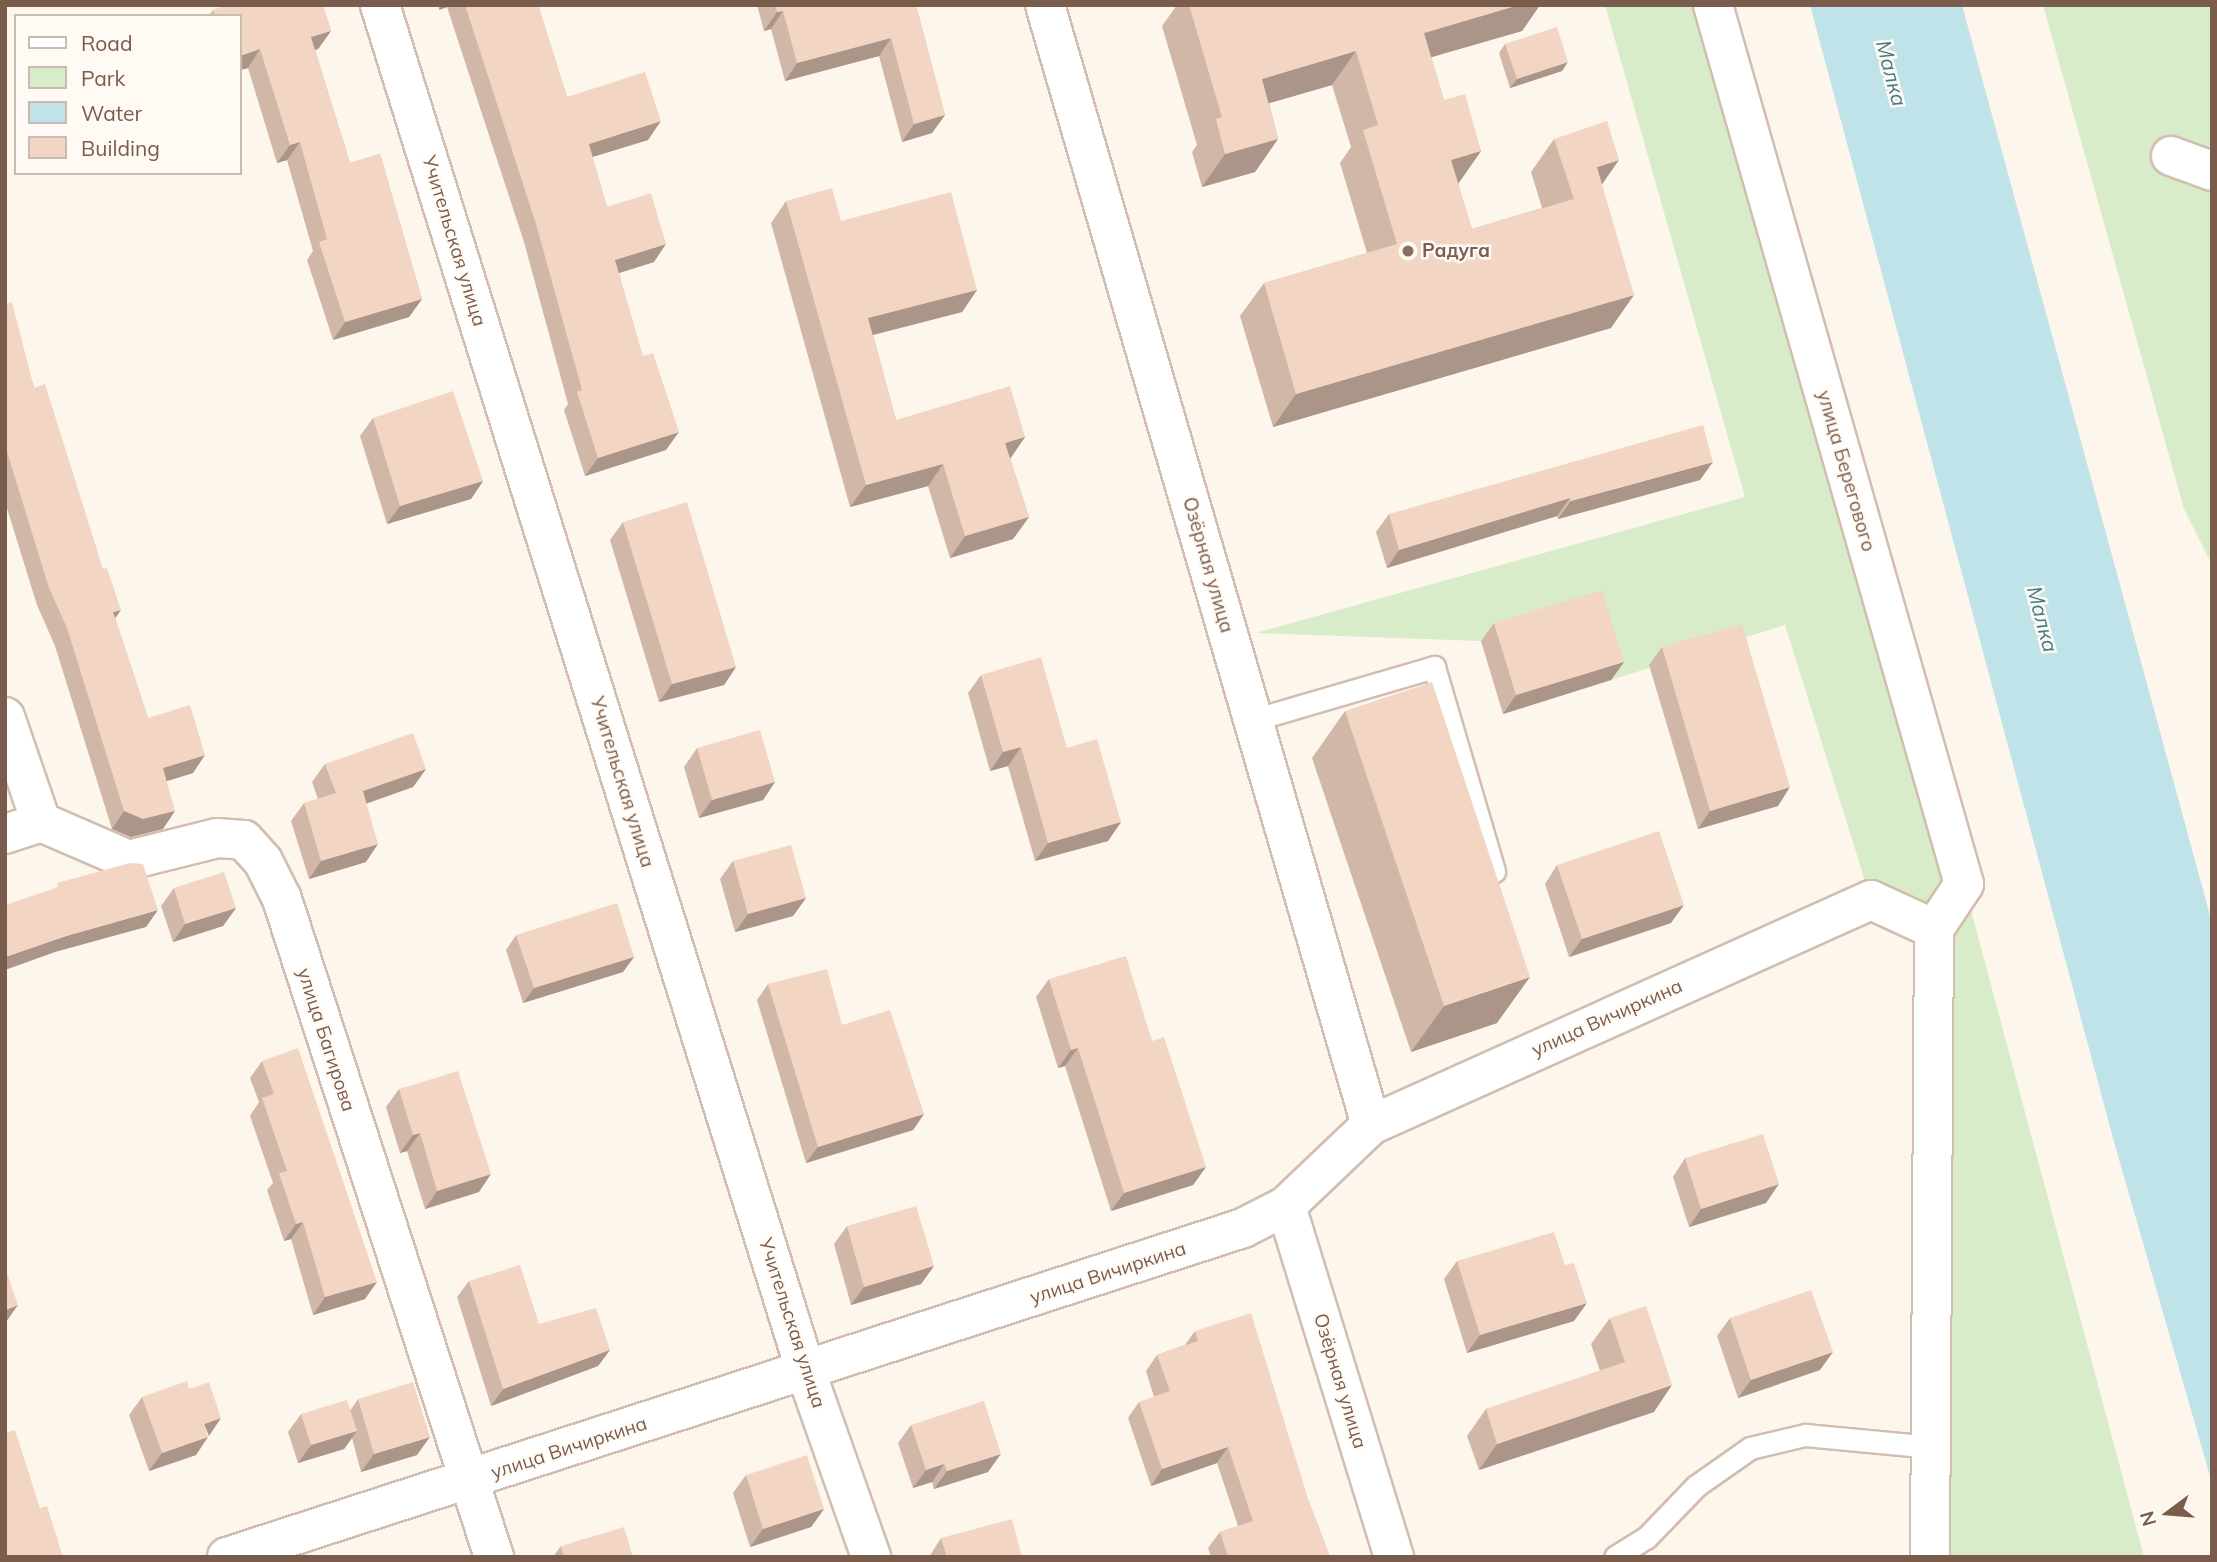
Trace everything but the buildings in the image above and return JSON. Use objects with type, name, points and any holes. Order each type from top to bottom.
[{"type":"street","name":"Учительская улица","points":[[380,5],[806,1373],[871,1557]]},
{"type":"street","name":"Озёрная улица","points":[[1045,5],[1371,1125]]},
{"type":"street","name":"улица Берегового","points":[[1713,5],[1964,884],[1934,929]]},
{"type":"street","points":[[2171,156],[2212,171]]},
{"type":"street","points":[[5,717],[41,822],[5,834]]},
{"type":"street","name":"улица Багирова","points":[[41,822],[129,860],[217,838],[244,841],[262,861],[282,900],[494,1557]]},
{"type":"street","name":"улица Вичиркина","points":[[227,1557],[806,1373],[1243,1228],[1286,1206],[1371,1125],[1871,900],[1934,929]]},
{"type":"street","points":[[1930,1557],[1934,929]]},
{"type":"street","name":"Озёрная улица","points":[[1286,1206],[1394,1557]]},
{"type":"lane","points":[[1253,720],[1434,667],[1500,892]]},
{"type":"lane","points":[[1615,1557],[1646,1538],[1696,1486],[1750,1448],[1805,1435],[1931,1447]]},
{"type":"green space","points":[[1605,5],[1713,5],[1964,884],[2144,1557],[1930,1557],[1934,930],[1871,900],[1785,625],[1611,680],[1589,608],[1481,641],[1256,633],[1745,497]]},
{"type":"green space","points":[[2043,5],[2212,5],[2212,565],[2184,509]]},
{"type":"water","name":"Малка","points":[[1810,5],[1962,5],[2212,923],[2212,1483],[2114,1142]]},
{"type":"place","name":"Радуга","points":[[1408,251]]}]
